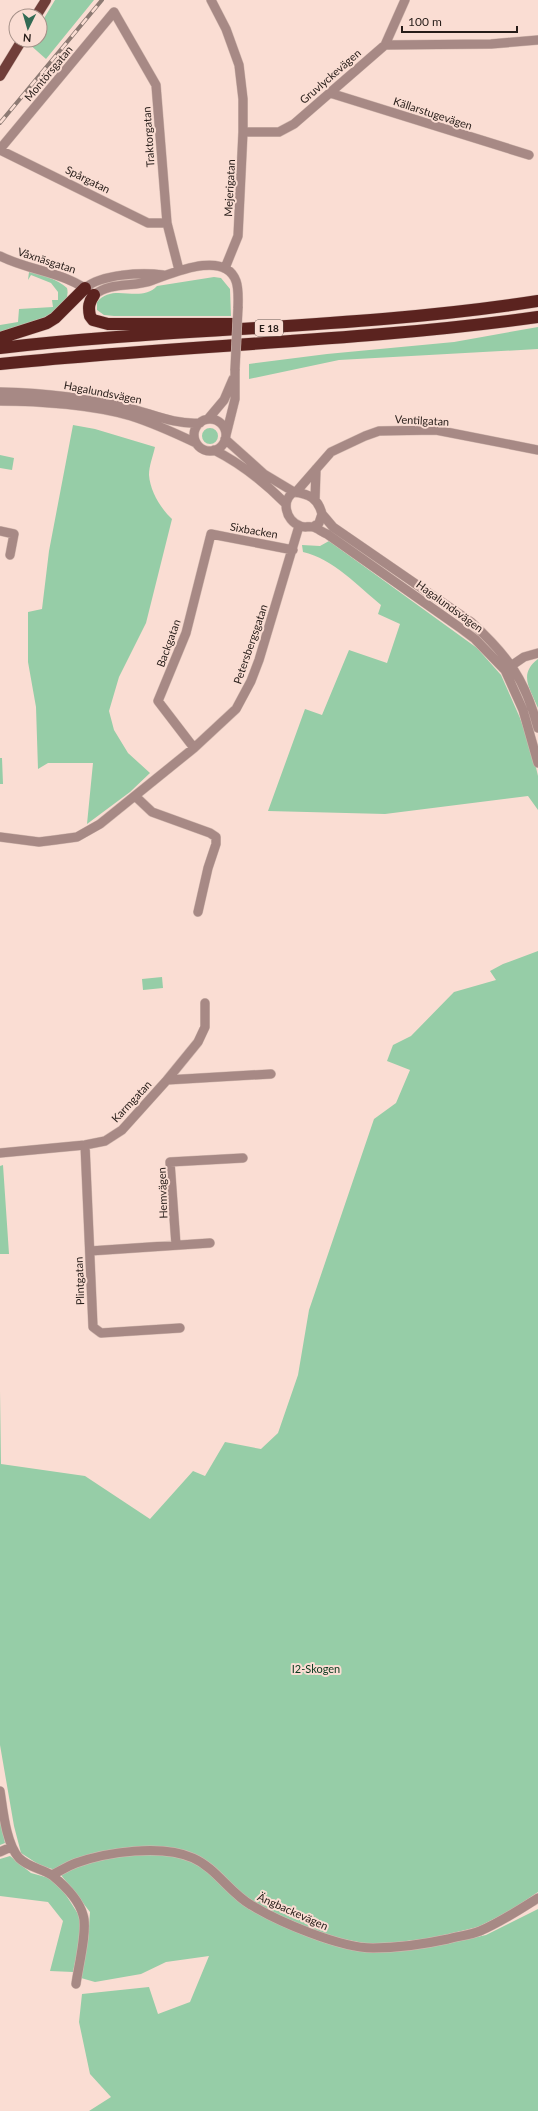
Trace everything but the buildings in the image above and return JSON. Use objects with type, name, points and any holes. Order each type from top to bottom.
[{"type":"highway","points":[[89,291],[90,316],[93,320],[108,324],[228,324],[280,328]]},
{"type":"highway","points":[[0,338],[55,318],[89,291]]},
{"type":"highway","name":"E 18","points":[[0,348],[280,328],[458,312],[538,301]]},
{"type":"highway","name":"E 18","points":[[0,364],[354,338],[538,317]]},
{"type":"main road","points":[[0,76],[17,48]]},
{"type":"street","name":"Mejerigatan","points":[[210,0],[226,29],[239,65],[244,132],[238,236],[225,268]]},
{"type":"street","name":"Gruvlyckevägen","points":[[244,132],[279,132],[294,124],[385,45],[405,0]]},
{"type":"street","name":"Montörsgatan","points":[[0,149],[114,12]]},
{"type":"street","name":"Traktorgatan","points":[[114,12],[156,85],[167,223],[179,270]]},
{"type":"street","points":[[385,45],[492,44],[538,40]]},
{"type":"street","name":"Källarstugevägen","points":[[330,93],[529,155]]},
{"type":"street","name":"Spårgatan","points":[[0,149],[148,223],[167,223]]},
{"type":"street","name":"Våxnäsgatan","points":[[0,256],[25,266],[70,279],[89,291]]},
{"type":"street","points":[[89,291],[100,279],[152,273],[163,275],[179,270],[208,265],[225,268],[236,280],[238,308],[234,375],[236,391],[234,410],[226,437],[221,446],[214,450]]},
{"type":"street","points":[[204,421],[220,423],[226,437],[264,474],[295,492],[308,494],[315,500],[322,514],[319,522],[313,527],[299,526],[291,519],[285,503],[259,479],[230,458],[214,450],[204,450],[196,443],[194,434],[204,421],[224,400],[234,375]]},
{"type":"street","name":"Hagalundsvägen","points":[[0,392],[38,393],[83,398],[126,407],[179,423],[204,421]]},
{"type":"street","name":"Hagalundsvägen","points":[[0,401],[27,401],[108,411],[130,416],[196,443]]},
{"type":"street","name":"Ventilgatan","points":[[295,492],[326,456],[342,446],[372,433],[388,430],[436,430],[538,450]]},
{"type":"street","points":[[315,500],[316,469]]},
{"type":"street","points":[[285,503],[288,496],[295,492]]},
{"type":"street","name":"Hagalundsvägen","points":[[322,514],[333,527],[472,622],[502,652],[523,710],[538,762]]},
{"type":"street","name":"Petersbergsgatan","points":[[0,837],[39,842],[77,837],[100,824],[135,796],[194,748],[236,709],[251,680],[293,550],[299,526]]},
{"type":"street","name":"Hagalundsvägen","points":[[313,527],[327,534],[459,627],[509,668],[533,708],[538,728]]},
{"type":"street","points":[[0,531],[14,534],[10,555]]},
{"type":"street","name":"Sixbacken","points":[[211,534],[293,550]]},
{"type":"street","name":"Backgatan","points":[[194,748],[158,701],[186,633],[211,534]]},
{"type":"street","points":[[509,668],[524,657],[538,653]]},
{"type":"street","points":[[135,796],[152,812],[210,833],[216,837],[216,844],[208,868],[198,912]]},
{"type":"street","name":"Karmgatan","points":[[0,1153],[85,1145],[105,1141],[122,1130],[167,1080],[203,1034],[205,1003]]},
{"type":"street","points":[[167,1080],[271,1074]]},
{"type":"street","name":"Plintgatan","points":[[85,1145],[93,1327],[101,1333],[180,1328]]},
{"type":"street","name":"Hemvägen","points":[[176,1245],[170,1162],[243,1158]]},
{"type":"street","points":[[90,1250],[210,1243]]},
{"type":"street","points":[[0,1792],[11,1847],[20,1859],[37,1870],[52,1875],[70,1892],[84,1915],[83,1940],[76,1984]]},
{"type":"street","points":[[0,1852],[11,1847]]},
{"type":"street","name":"Ängbackevägen","points":[[52,1875],[75,1863],[93,1857],[133,1852],[174,1853],[193,1858],[217,1875],[244,1901],[259,1910],[327,1939],[372,1948],[434,1942],[479,1932],[507,1919],[538,1898]]},
{"type":"green space","points":[[55,0],[94,0],[46,59],[34,48],[48,48],[48,12]]},
{"type":"green space","points":[[29,272],[44,275],[63,285],[67,288],[67,297],[62,305],[54,312],[43,318],[0,332],[0,325],[18,322],[19,309],[53,307],[52,300],[58,300],[58,292],[51,283],[31,275],[28,280]]},
{"type":"green space","points":[[214,277],[221,278],[230,289],[231,316],[114,316],[104,315],[97,310],[97,302],[103,296],[119,293],[143,293],[150,291],[157,286]]},
{"type":"green space","points":[[538,327],[538,349],[339,360],[249,379],[249,364],[327,354],[454,342]]},
{"type":"green space","points":[[73,425],[95,429],[155,447],[149,475],[151,487],[164,510],[172,519],[146,623],[119,677],[109,711],[114,730],[128,753],[150,773],[130,792],[87,824],[93,763],[48,763],[38,769],[36,707],[28,662],[28,612],[42,609],[49,551]]},
{"type":"green space","points":[[207,428],[213,428],[218,433],[216,442],[213,444],[207,444],[202,439],[202,433]]},
{"type":"green space","points":[[0,455],[14,458],[12,470],[0,468]]},
{"type":"green space","points":[[329,541],[477,648],[501,675],[520,718],[532,751],[538,776],[538,810],[528,796],[385,814],[268,811],[305,709],[322,715],[349,650],[387,663],[400,624],[378,614],[381,605],[345,574],[325,561],[303,552],[302,545],[320,546]]},
{"type":"green space","points":[[538,659],[538,708],[529,688],[527,676],[528,670]]},
{"type":"green space","points":[[0,758],[2,758],[3,784],[0,784]]},
{"type":"green space","name":"I2-Skogen","points":[[538,951],[538,1892],[510,1911],[478,1927],[432,1938],[373,1945],[328,1936],[260,1907],[243,1897],[219,1871],[153,1848],[56,1870],[41,1866],[21,1853],[14,1826],[0,1745],[0,1391],[1,1464],[85,1476],[150,1519],[193,1471],[205,1476],[225,1442],[261,1449],[278,1433],[298,1375],[309,1310],[374,1119],[396,1103],[410,1070],[387,1061],[393,1045],[411,1036],[454,992],[496,980],[490,971],[503,964]]},
{"type":"green space","points":[[162,977],[163,988],[143,990],[142,979]]},
{"type":"green space","points":[[3,1165],[9,1254],[0,1254],[0,1166]]},
{"type":"green space","points":[[0,1816],[5,1843],[0,1845]]},
{"type":"green space","points":[[133,1854],[157,1854],[191,1860],[216,1876],[258,1914],[329,1944],[436,1946],[486,1935],[538,1909],[538,2111],[89,2111],[111,2097],[90,2074],[79,2022],[82,1994],[149,1987],[158,2014],[190,2002],[209,1956],[166,1962],[141,1974],[95,1982],[81,1978],[88,1940],[90,1912],[61,1875],[92,1860]]},
{"type":"green space","points":[[10,1856],[31,1873],[49,1878],[64,1892],[80,1917],[80,1940],[73,1972],[50,1971],[63,1921],[48,1902],[0,1896],[0,1859]]},
{"type":"railway","points":[[0,123],[102,0]]}]
